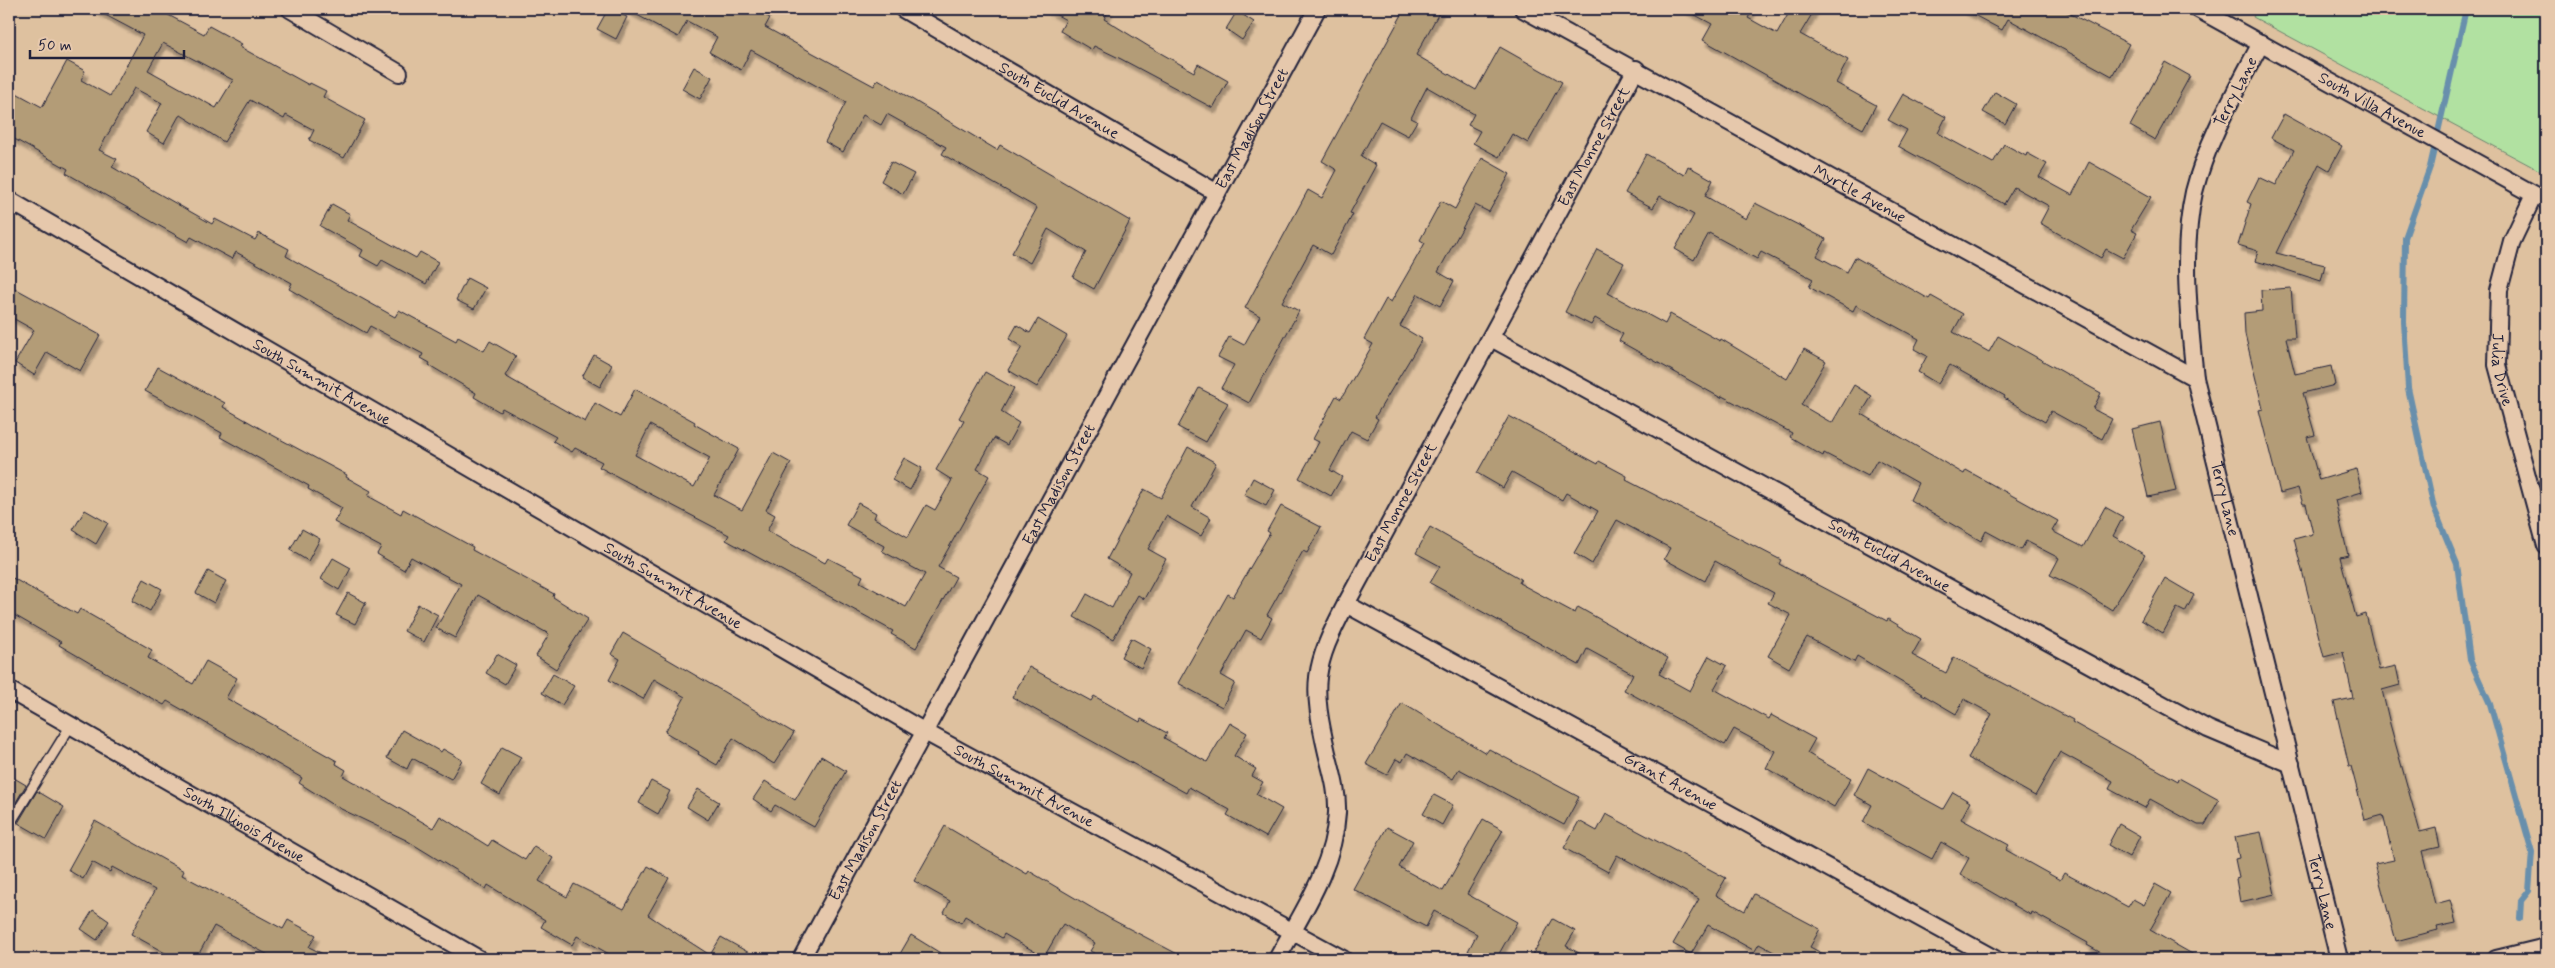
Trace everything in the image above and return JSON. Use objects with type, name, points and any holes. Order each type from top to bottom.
[{"type":"street","points":[[290,9],[399,73]]},
{"type":"street","name":"South Euclid Avenue","points":[[903,9],[1217,193]]},
{"type":"street","name":"East Madison Street","points":[[801,959],[1317,9]]},
{"type":"street","name":"Myrtle Avenue","points":[[1524,9],[2195,378]]},
{"type":"street","name":"South Villa Avenue","points":[[2198,9],[2450,146],[2540,198]]},
{"type":"street","name":"Terry Lane","points":[[2261,44],[2216,132],[2194,193],[2189,229],[2187,302],[2195,378],[2339,959]]},
{"type":"street","name":"East Monroe Street","points":[[1277,959],[1323,874],[1332,842],[1336,813],[1336,791],[1319,719],[1316,695],[1317,671],[1322,653],[1346,604],[1636,69]]},
{"type":"street","name":"Julia Drive","points":[[2540,198],[2512,241],[2499,290],[2496,318],[2497,365],[2546,546]]},
{"type":"street","name":"South Summit Avenue","points":[[9,200],[925,732],[1343,959]]},
{"type":"street","name":"South Euclid Avenue","points":[[1491,338],[2208,729],[2291,764]]},
{"type":"street","name":"Grant Avenue","points":[[1346,604],[1990,958]]},
{"type":"street","name":"South Illinois Avenue","points":[[9,690],[479,959]]},
{"type":"street","points":[[2496,959],[2546,947]]},
{"type":"lane","points":[[9,825],[71,725]]},
{"type":"green space","points":[[2257,9],[2546,9],[2546,174],[2253,17]]},
{"type":"building","points":[[94,9],[157,9],[204,34],[209,26],[242,44],[240,47],[309,85],[310,83],[326,91],[323,97],[365,120],[344,158],[309,140],[314,130],[286,115],[284,119],[250,100],[224,142],[181,115],[164,143],[146,132],[162,103],[134,88],[99,150],[117,159],[112,167],[212,224],[215,219],[255,240],[259,233],[289,249],[286,256],[395,317],[399,310],[456,341],[458,337],[484,351],[490,341],[516,356],[505,376],[585,422],[595,403],[620,417],[635,389],[739,449],[714,495],[742,510],[773,453],[791,463],[766,510],[775,515],[767,531],[825,563],[828,558],[863,576],[860,582],[906,607],[925,574],[882,551],[884,546],[846,525],[858,503],[876,513],[874,518],[908,537],[926,505],[935,510],[952,480],[936,470],[964,421],[959,418],[985,372],[1014,388],[1001,412],[1019,423],[1007,445],[994,438],[977,469],[989,476],[938,567],[956,577],[916,648],[891,634],[893,631],[726,540],[729,535],[599,467],[602,462],[575,448],[572,452],[553,441],[556,437],[502,408],[500,412],[474,397],[476,393],[429,365],[430,363],[421,358],[423,354],[370,326],[366,333],[289,289],[292,283],[236,252],[232,259],[191,237],[188,242],[66,173],[68,169],[9,136],[9,89],[42,107],[67,61],[85,71],[81,80],[110,96],[143,35]],"holes":[[[163,43],[233,80],[216,108],[148,70]],[[650,425],[710,458],[694,487],[635,455]]]},
{"type":"building","points":[[608,9],[627,17],[616,39],[597,29]]},
{"type":"building","points":[[626,9],[754,9],[770,18],[765,27],[874,86],[878,79],[997,150],[1000,145],[1130,221],[1094,289],[1073,277],[1086,252],[1048,229],[1030,263],[1012,253],[1037,208],[942,154],[946,147],[887,114],[881,125],[863,115],[843,152],[825,142],[846,102],[751,50],[741,70],[709,52],[717,37],[687,21],[678,37]]},
{"type":"building","points":[[1046,9],[1110,9],[1104,19],[1148,46],[1194,72],[1198,64],[1228,81],[1213,108],[1094,46],[1092,50],[1060,31],[1066,20]]},
{"type":"building","points":[[1405,9],[1441,9],[1416,55],[1476,90],[1500,47],[1562,82],[1528,143],[1512,134],[1499,157],[1473,143],[1480,131],[1468,125],[1474,114],[1427,87],[1411,118],[1417,121],[1408,136],[1380,121],[1361,156],[1376,165],[1350,213],[1353,214],[1331,255],[1313,245],[1282,302],[1299,311],[1249,403],[1221,388],[1234,365],[1218,357],[1229,337],[1244,345],[1260,316],[1245,308],[1308,190],[1322,198],[1337,170],[1322,161]]},
{"type":"building","points":[[1684,9],[1753,9],[1748,18],[1777,34],[1791,9],[1815,9],[1800,34],[1848,60],[1836,83],[1876,105],[1863,129],[1703,40],[1712,24]]},
{"type":"building","points":[[1963,9],[2061,9],[2129,44],[2112,76],[2008,19],[2002,30]]},
{"type":"building","points":[[1237,11],[1254,22],[1242,40],[1226,29]]},
{"type":"building","points":[[2165,62],[2190,76],[2155,140],[2130,126]]},
{"type":"building","points":[[694,67],[712,77],[700,99],[682,89]]},
{"type":"building","points":[[1995,92],[2016,104],[2005,124],[1983,112]]},
{"type":"building","points":[[1903,94],[1946,117],[1938,133],[1993,163],[2004,144],[2026,156],[2027,153],[2047,164],[2039,177],[2072,195],[2089,162],[2151,197],[2131,230],[2137,233],[2123,258],[2106,249],[2101,258],[2040,223],[2049,206],[2014,187],[2004,204],[1898,146],[1907,130],[1888,120]]},
{"type":"building","points":[[2284,114],[2342,146],[2329,170],[2319,164],[2276,253],[2325,265],[2321,281],[2271,264],[2255,261],[2258,251],[2238,245],[2251,204],[2247,202],[2259,177],[2276,185],[2294,150],[2271,138]]},
{"type":"building","points":[[1646,154],[1684,175],[1688,166],[1713,180],[1705,196],[1746,219],[1755,203],[1826,239],[1817,256],[1847,272],[1855,257],[1929,299],[1931,296],[1963,314],[1953,332],[1989,352],[1998,336],[2101,393],[2093,409],[2112,419],[2102,439],[2051,411],[2045,422],[2004,398],[2005,396],[1950,365],[1938,384],[1918,372],[1927,356],[1914,349],[1919,339],[1856,305],[1853,311],[1809,287],[1813,279],[1761,252],[1757,259],[1709,233],[1694,260],[1675,249],[1694,215],[1660,196],[1653,208],[1625,193]]},
{"type":"building","points":[[1482,158],[1510,174],[1489,212],[1475,205],[1438,272],[1454,281],[1440,306],[1418,294],[1400,326],[1422,339],[1375,417],[1378,419],[1367,439],[1351,431],[1330,470],[1342,477],[1331,496],[1299,478],[1319,442],[1313,439],[1336,396],[1341,399],[1373,344],[1364,339],[1386,299],[1391,302],[1425,243],[1420,240],[1441,201],[1455,209]]},
{"type":"building","points":[[891,162],[914,174],[903,194],[881,181]]},
{"type":"building","points":[[332,204],[350,214],[347,220],[416,258],[420,252],[438,262],[426,284],[382,260],[378,266],[360,256],[363,250],[320,226]]},
{"type":"building","points":[[1597,249],[1624,263],[1608,293],[1665,324],[1670,314],[1720,341],[1721,339],[1787,379],[1804,349],[1826,361],[1801,405],[1832,423],[1854,385],[1872,396],[1861,414],[1964,474],[1966,470],[2058,521],[2052,531],[2083,547],[2105,507],[2123,517],[2113,536],[2145,555],[2112,610],[2075,587],[2050,575],[2059,558],[2026,541],[2021,550],[1986,531],[1981,541],[1910,500],[1918,483],[1877,460],[1868,476],[1824,453],[1823,456],[1790,437],[1792,433],[1722,396],[1721,398],[1619,341],[1623,334],[1595,318],[1591,325],[1565,312]]},
{"type":"building","points":[[467,278],[486,288],[474,309],[456,300]]},
{"type":"building","points":[[9,285],[100,335],[80,371],[47,352],[34,375],[15,363],[34,330],[9,316]]},
{"type":"building","points":[[2291,288],[2295,338],[2286,338],[2295,374],[2331,366],[2335,385],[2303,393],[2315,435],[2307,437],[2319,480],[2356,469],[2362,492],[2335,500],[2348,555],[2340,557],[2356,617],[2366,614],[2379,670],[2396,666],[2400,685],[2382,690],[2420,832],[2436,828],[2440,847],[2422,851],[2435,904],[2450,900],[2456,923],[2437,927],[2438,930],[2396,941],[2375,864],[2394,860],[2383,815],[2365,820],[2351,766],[2349,766],[2334,702],[2353,698],[2343,652],[2324,657],[2294,539],[2313,534],[2306,504],[2303,504],[2298,488],[2280,493],[2259,410],[2263,409],[2245,334],[2244,313],[2262,311],[2261,290]]},
{"type":"building","points":[[1038,319],[1067,336],[1037,387],[1008,370],[1022,347],[1009,339],[1017,325],[1030,333]]},
{"type":"building","points":[[594,355],[612,365],[600,387],[582,377]]},
{"type":"building","points":[[158,367],[225,403],[223,407],[263,430],[347,475],[346,477],[371,491],[368,496],[401,514],[403,509],[473,547],[472,550],[554,594],[553,597],[588,619],[556,669],[536,656],[549,634],[478,595],[455,638],[436,628],[461,584],[411,557],[404,570],[377,554],[381,547],[334,522],[342,508],[308,489],[309,486],[220,437],[222,433],[145,391]]},
{"type":"building","points":[[1199,388],[1228,403],[1206,442],[1178,427]]},
{"type":"building","points":[[1509,416],[1598,464],[1599,461],[1627,476],[1626,480],[1781,560],[1779,564],[1887,621],[1888,619],[1921,639],[1912,655],[1946,673],[1954,657],[2073,720],[2072,722],[2178,781],[2179,778],[2219,800],[2205,825],[2198,825],[2150,799],[2145,808],[2109,789],[2113,781],[2060,752],[2035,796],[1968,758],[1992,714],[1964,699],[1956,714],[1857,656],[1854,662],[1807,637],[1789,668],[1768,656],[1791,615],[1768,603],[1774,593],[1715,561],[1705,581],[1664,559],[1670,548],[1617,520],[1592,564],[1574,553],[1598,511],[1566,493],[1562,500],[1512,472],[1503,488],[1477,473]]},
{"type":"building","points":[[2160,422],[2176,491],[2148,497],[2132,429]]},
{"type":"building","points":[[1188,447],[1216,463],[1192,507],[1211,518],[1201,536],[1166,516],[1148,549],[1166,559],[1144,599],[1138,595],[1113,639],[1074,617],[1087,594],[1112,608],[1130,572],[1107,559],[1144,489],[1161,498]]},
{"type":"building","points":[[904,458],[922,468],[910,490],[892,480]]},
{"type":"building","points":[[1253,478],[1275,490],[1266,506],[1244,495]]},
{"type":"building","points":[[1281,506],[1321,527],[1307,553],[1303,551],[1267,615],[1272,618],[1261,638],[1246,630],[1221,675],[1235,683],[1222,707],[1178,683],[1228,594],[1233,597],[1270,533],[1267,531]]},
{"type":"building","points":[[85,510],[108,523],[96,544],[73,530]]},
{"type":"building","points":[[1430,527],[1521,579],[1519,583],[1575,613],[1578,607],[1668,658],[1659,674],[1690,691],[1709,656],[1727,666],[1714,689],[1769,719],[1771,715],[1815,739],[1807,753],[1851,778],[1834,807],[1766,768],[1775,751],[1734,729],[1725,745],[1624,690],[1633,674],[1587,649],[1579,665],[1430,583],[1440,566],[1416,553]]},
{"type":"building","points":[[302,529],[320,539],[308,561],[290,550]]},
{"type":"building","points":[[333,558],[351,568],[339,590],[321,579]]},
{"type":"building","points":[[208,571],[226,581],[214,603],[196,593]]},
{"type":"building","points":[[9,576],[77,614],[80,609],[152,650],[148,658],[193,684],[206,661],[237,678],[226,698],[337,761],[336,764],[346,770],[343,776],[433,828],[440,816],[488,846],[492,840],[525,860],[534,846],[553,858],[539,881],[567,897],[574,884],[624,909],[648,866],[669,878],[648,915],[710,955],[721,937],[760,959],[618,959],[577,936],[572,945],[541,927],[545,920],[488,885],[486,889],[406,840],[337,807],[299,783],[302,778],[167,701],[164,705],[59,645],[61,642],[9,612]]},
{"type":"building","points":[[2165,578],[2194,595],[2185,612],[2177,608],[2163,633],[2141,620]]},
{"type":"building","points":[[144,579],[162,589],[150,611],[132,601]]},
{"type":"building","points":[[348,593],[366,603],[355,624],[336,615]]},
{"type":"building","points":[[418,604],[438,615],[424,642],[404,631]]},
{"type":"building","points":[[623,633],[794,733],[774,764],[733,738],[717,765],[665,732],[685,697],[654,679],[643,699],[609,680],[620,659],[611,654]]},
{"type":"building","points":[[1131,638],[1151,649],[1141,668],[1121,657]]},
{"type":"building","points":[[497,654],[516,665],[505,684],[486,673]]},
{"type":"building","points":[[1029,667],[1091,701],[1094,696],[1140,722],[1141,719],[1167,733],[1164,738],[1207,762],[1230,723],[1247,733],[1234,756],[1256,769],[1252,776],[1263,782],[1256,794],[1282,809],[1266,837],[1227,815],[1230,810],[1189,787],[1186,793],[1012,697]]},
{"type":"building","points":[[553,674],[574,686],[562,705],[542,693]]},
{"type":"building","points":[[1402,703],[1486,753],[1489,749],[1579,797],[1564,825],[1459,769],[1453,779],[1407,753],[1402,762],[1396,759],[1387,775],[1366,764]]},
{"type":"building","points":[[402,730],[441,752],[443,749],[462,760],[451,779],[412,758],[407,769],[387,758]]},
{"type":"building","points":[[502,747],[521,757],[500,795],[481,784]]},
{"type":"building","points":[[821,756],[846,771],[814,827],[775,805],[771,811],[753,799],[765,781],[795,800]]},
{"type":"building","points":[[1868,768],[1943,809],[1953,792],[1970,802],[1961,819],[2009,845],[2006,850],[2060,880],[2064,873],[2128,907],[2133,899],[2144,905],[2155,884],[2171,893],[2150,930],[2201,959],[2112,959],[2087,945],[2088,943],[2032,912],[2031,915],[1960,874],[1969,858],[1941,842],[1932,859],[1863,822],[1872,805],[1854,795]]},
{"type":"building","points":[[9,775],[26,785],[9,814]]},
{"type":"building","points":[[651,781],[670,791],[658,814],[639,803]]},
{"type":"building","points":[[698,789],[719,802],[708,820],[687,807]]},
{"type":"building","points":[[37,791],[64,807],[46,839],[18,823]]},
{"type":"building","points":[[1434,795],[1453,805],[1442,825],[1423,814]]},
{"type":"building","points":[[1606,814],[1726,878],[1716,895],[1745,911],[1754,894],[1820,929],[1810,947],[1833,959],[1787,959],[1759,944],[1755,951],[1708,925],[1691,954],[1673,944],[1699,899],[1617,855],[1608,872],[1564,848],[1579,821],[1597,831]]},
{"type":"building","points":[[1483,819],[1503,830],[1467,894],[1517,922],[1496,959],[1483,959],[1468,951],[1477,934],[1434,911],[1426,927],[1353,889],[1387,827],[1413,841],[1399,867],[1443,891]]},
{"type":"building","points":[[95,821],[184,871],[182,875],[283,929],[288,920],[316,935],[309,947],[333,959],[276,959],[214,926],[196,959],[176,959],[131,934],[155,890],[112,867],[110,872],[92,862],[83,879],[68,870]]},
{"type":"building","points":[[2119,824],[2140,836],[2129,857],[2108,845]]},
{"type":"building","points":[[945,826],[1027,874],[1029,871],[1109,918],[1187,959],[1105,959],[1090,951],[1095,943],[1063,924],[1044,957],[1004,934],[1002,938],[965,916],[961,923],[944,913],[950,901],[914,881]]},
{"type":"building","points":[[2261,832],[2275,894],[2240,902],[2236,879],[2239,878],[2235,859],[2239,858],[2235,837]]},
{"type":"building","points":[[93,910],[109,921],[97,940],[81,929]]},
{"type":"building","points":[[1553,919],[1575,931],[1566,946],[1590,959],[1530,959]]},
{"type":"building","points":[[911,935],[950,959],[897,959]]},
{"type":"waterway","points":[[2466,9],[2430,167],[2405,238],[2404,322],[2408,388],[2434,508],[2457,564],[2470,660],[2490,704],[2532,852],[2529,891],[2521,901],[2520,918]]}]
